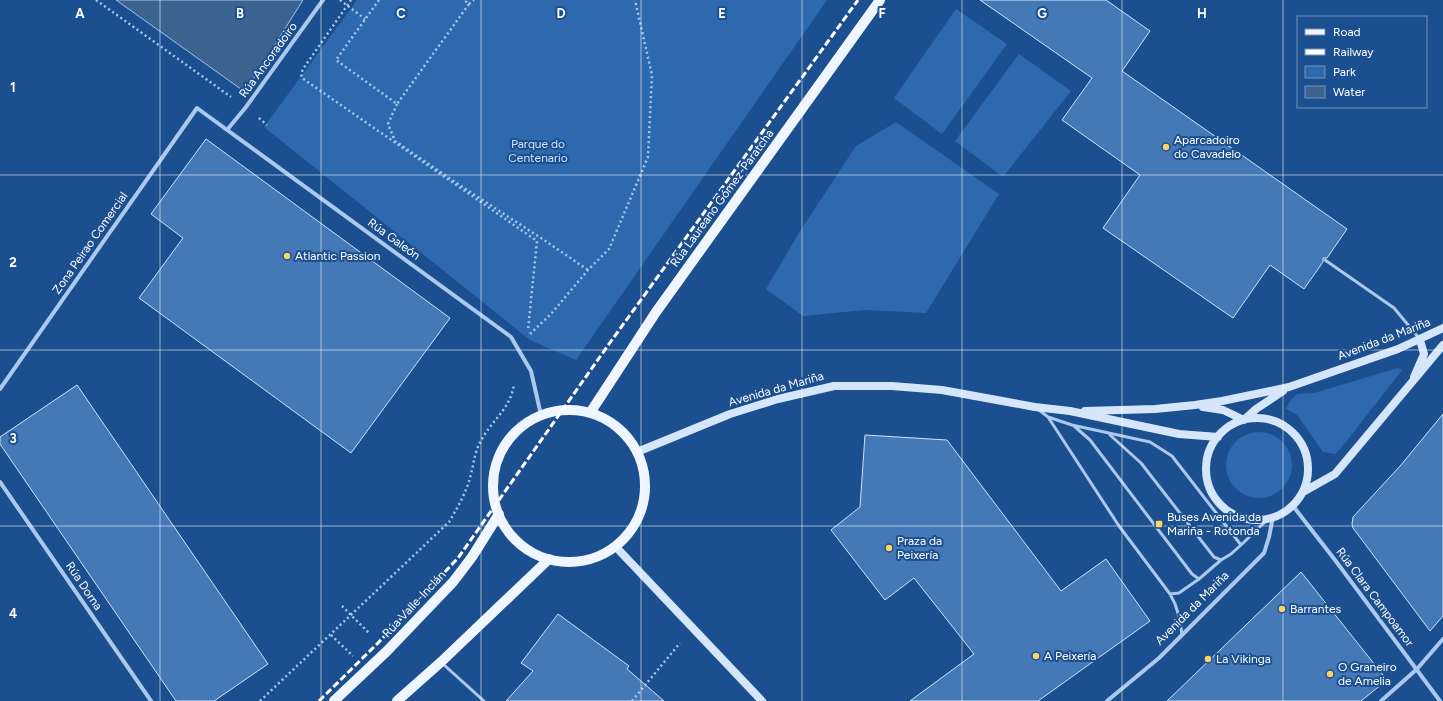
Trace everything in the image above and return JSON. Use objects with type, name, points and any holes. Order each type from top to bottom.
[{"type":"main road","name":"Rúa Laureano Gómez-Paratcha","points":[[590,413],[656,312],[880,0]]},
{"type":"main road","points":[[563,410],[577,410],[590,413],[613,424],[631,442],[637,452],[643,469],[645,486],[643,503],[637,520],[628,534],[615,546],[600,555],[584,560],[567,561],[549,559],[533,552],[518,542],[507,529],[499,514],[493,490],[494,474],[498,459],[505,444],[515,432],[527,423],[541,416],[563,410]]},
{"type":"main road","name":"Rúa Valle-Inclán","points":[[334,701],[387,651],[453,582],[472,558],[499,514]]},
{"type":"main road","points":[[397,701],[441,662],[549,559]]},
{"type":"street","name":"Rúa Ancoradoiro","points":[[226,130],[246,107],[324,0]]},
{"type":"street","name":"Rúa Galeón","points":[[197,108],[511,337],[531,371],[541,416]]},
{"type":"street","name":"Zona Peirao Comercial","points":[[0,389],[197,108]]},
{"type":"street","name":"Avenida da Mariña","points":[[1070,411],[1155,409],[1195,405],[1289,387],[1398,349],[1443,328]]},
{"type":"street","points":[[1410,385],[1424,354],[1420,340]]},
{"type":"street","points":[[1303,492],[1335,474],[1443,345]]},
{"type":"street","name":"Avenida da Mariña","points":[[637,452],[730,414],[778,399],[834,386],[892,386],[942,390],[1035,407],[1070,411],[1179,434],[1218,437]]},
{"type":"street","name":"Avenida da Mariña","points":[[1195,405],[1223,410],[1244,420],[1256,409],[1289,387]]},
{"type":"street","points":[[1258,418],[1273,420],[1286,427],[1297,437],[1304,450],[1308,464],[1308,478],[1303,492],[1293,506],[1281,514],[1270,518],[1253,519],[1237,516],[1224,508],[1214,496],[1208,482],[1206,466],[1210,451],[1218,437],[1229,427],[1244,420],[1258,418]]},
{"type":"street","name":"Rúa Dorna","points":[[0,482],[150,701]]},
{"type":"street","name":"Rúa Clara Campoamor","points":[[1293,506],[1440,701]]},
{"type":"street","name":"Avenida da Mariña","points":[[1107,701],[1159,658],[1264,553],[1269,537],[1270,518]]},
{"type":"street","points":[[615,546],[762,701]]},
{"type":"street","points":[[1382,701],[1417,669],[1443,639]]},
{"type":"lane","points":[[1325,260],[1394,308],[1420,340]]},
{"type":"lane","points":[[1035,407],[1048,417],[1072,425],[1150,442],[1172,456],[1240,546]]},
{"type":"lane","points":[[1048,417],[1119,526],[1170,594],[1176,604],[1182,636]]},
{"type":"lane","points":[[1072,425],[1090,440],[1192,574],[1199,579]]},
{"type":"lane","points":[[1109,434],[1141,463],[1214,557],[1221,560]]},
{"type":"lane","points":[[1170,594],[1179,593],[1199,579],[1221,560],[1231,554],[1270,518]]},
{"type":"lane","points":[[441,662],[484,701]]},
{"type":"path","points":[[96,0],[246,107],[268,125]]},
{"type":"path","points":[[340,0],[365,19]]},
{"type":"path","points":[[351,0],[303,70],[301,74],[302,78],[537,241],[528,337],[551,314],[588,270],[609,249],[648,156],[652,75],[635,0]]},
{"type":"path","points":[[379,0],[336,60],[397,104]]},
{"type":"path","points":[[464,0],[469,4]]},
{"type":"path","points":[[474,0],[469,4],[397,104],[388,124],[395,140],[458,184],[588,270]]},
{"type":"path","points":[[260,701],[449,522],[466,489],[471,474],[473,459],[480,441],[492,423],[508,404],[514,385],[513,379]]},
{"type":"path","points":[[342,606],[369,633]]},
{"type":"path","points":[[632,701],[693,628]]},
{"type":"green space","name":"Parque do Centenario","points":[[357,0],[827,0],[576,360],[530,340],[264,127]]},
{"type":"green space","points":[[956,9],[1007,44],[942,134],[894,98]]},
{"type":"green space","points":[[1019,54],[1071,91],[1003,177],[955,141]]},
{"type":"green space","points":[[896,122],[999,194],[926,313],[866,310],[803,316],[766,289],[800,231],[856,146]]},
{"type":"green space","points":[[1398,368],[1402,370],[1335,454],[1323,452],[1297,415],[1286,409],[1289,402],[1297,394],[1314,393]]},
{"type":"green space","points":[[1252,432],[1266,432],[1278,437],[1287,446],[1292,458],[1290,478],[1283,489],[1266,498],[1252,498],[1240,493],[1231,484],[1226,472],[1226,458],[1231,446],[1240,437]]},
{"type":"water","points":[[116,0],[303,0],[245,92]]},
{"type":"building","name":"Aparcadoiro do Cavadelo","points":[[980,0],[1106,0],[1150,31],[1122,71],[1347,229],[1327,258],[1323,258],[1323,262],[1304,289],[1270,265],[1233,318],[1103,228],[1140,175],[1062,120],[1092,78]]},
{"type":"building","points":[[206,139],[450,318],[351,453],[139,298],[183,238],[151,214]]},
{"type":"building","points":[[77,385],[268,664],[214,701],[176,701],[0,444],[0,437]]},
{"type":"building","points":[[1443,414],[1443,616],[1430,631],[1353,528],[1352,524],[1353,517],[1401,465]]},
{"type":"building","points":[[865,435],[947,440],[1061,591],[1106,559],[1150,621],[1038,701],[910,701],[974,654],[914,578],[885,600],[831,530],[860,507]]},
{"type":"building","points":[[1301,572],[1387,680],[1361,701],[1167,701]]},
{"type":"building","points":[[558,614],[629,666],[627,669],[664,701],[506,701],[533,671],[521,663]]},
{"type":"railway","points":[[319,701],[378,643],[458,558],[609,344],[858,0]]},
{"type":"place","name":"Aparcadoiro do Cavadelo","points":[[1166,147]]},
{"type":"place","name":"Atlantic Passion","points":[[287,256]]},
{"type":"place","name":"Buses Avenida da Mariña - Rotonda","points":[[1159,524]]},
{"type":"place","name":"Praza da Peixería","points":[[889,548]]},
{"type":"place","name":"Barrantes","points":[[1282,609]]},
{"type":"place","name":"A Peixería","points":[[1036,656]]},
{"type":"place","name":"La Vikinga","points":[[1208,659]]},
{"type":"place","name":"O Graneiro de Amelia","points":[[1330,674]]}]
